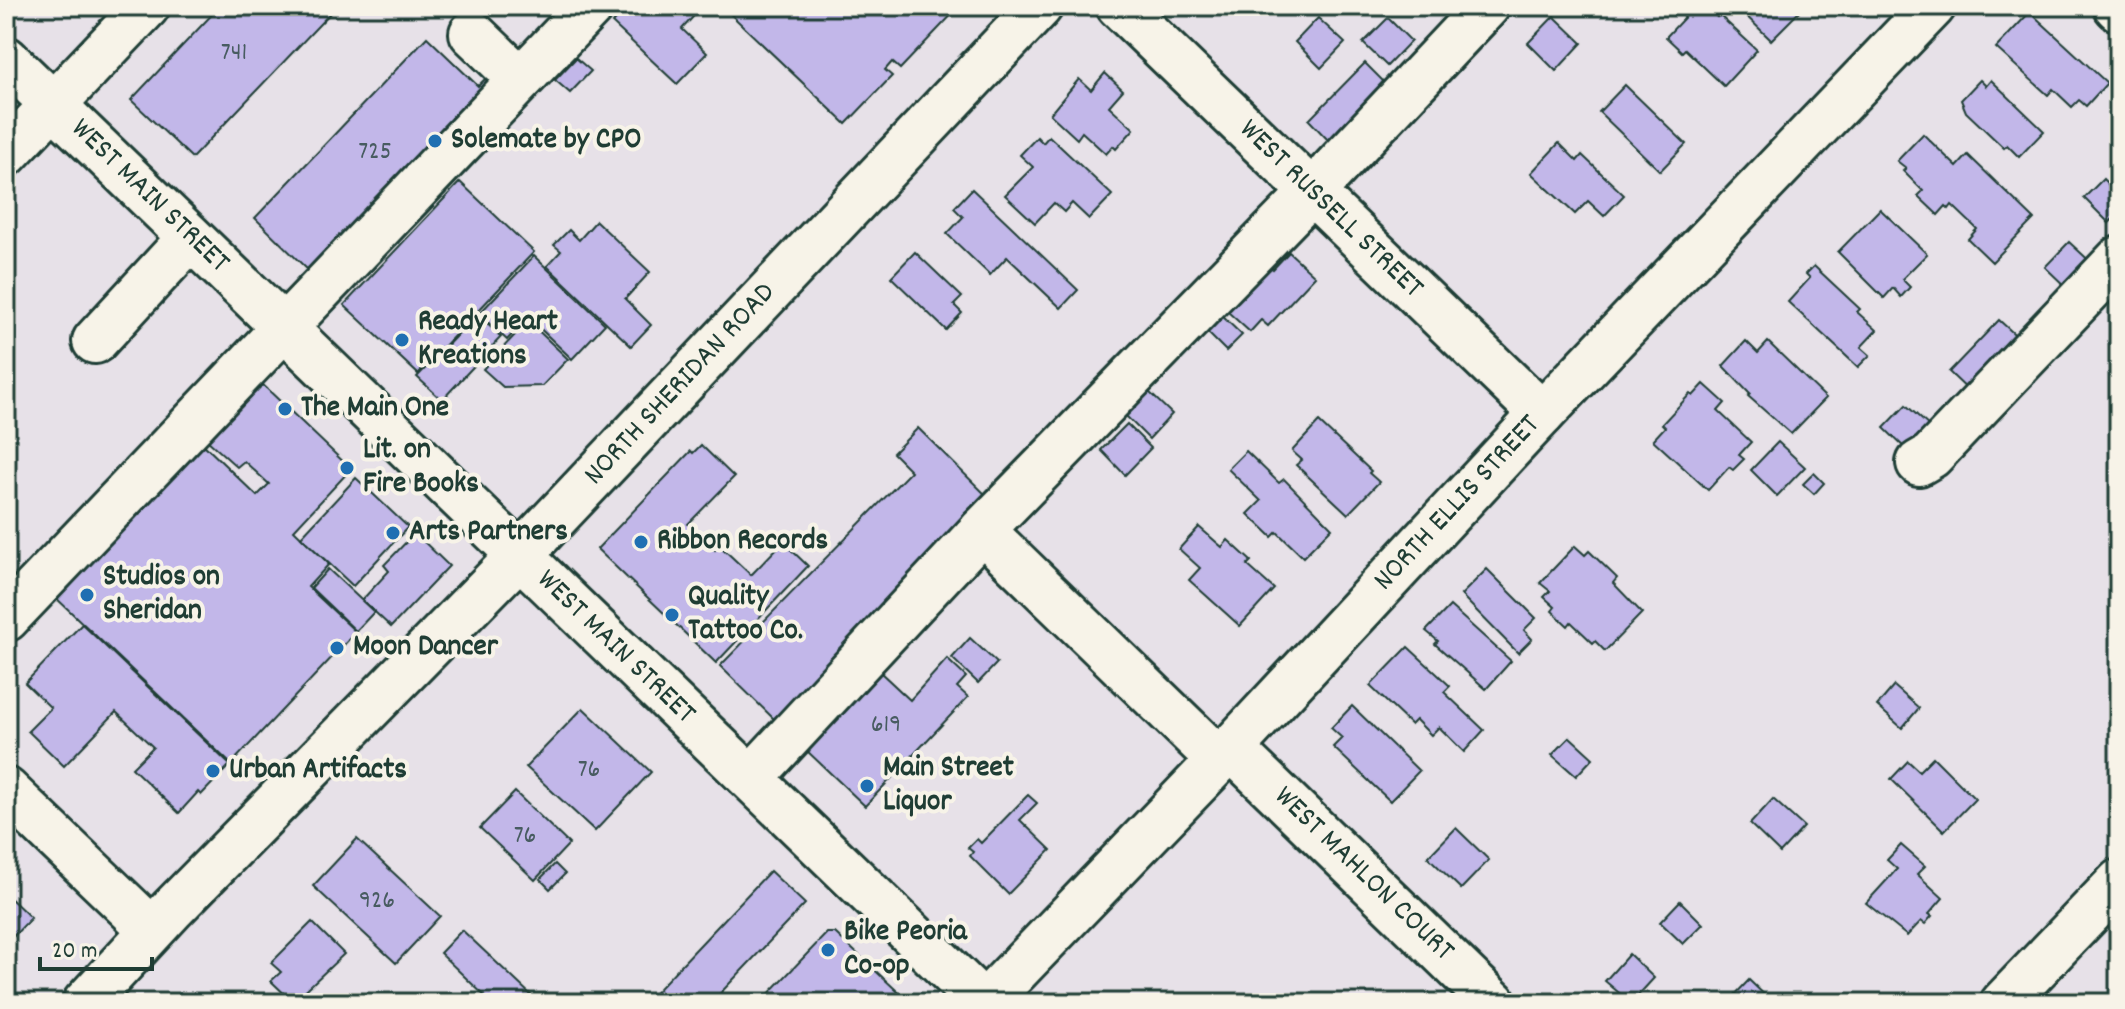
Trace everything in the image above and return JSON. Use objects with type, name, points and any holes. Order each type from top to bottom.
[{"type":"street","points":[[6,154],[147,6]]},
{"type":"street","points":[[6,619],[591,6]]},
{"type":"street","name":"NORTH SHERIDAN ROAD","points":[[85,1003],[152,930],[519,556],[1040,6]]},
{"type":"street","name":"WEST RUSSELL STREET","points":[[1119,6],[1542,414]]},
{"type":"street","points":[[751,778],[982,530],[1312,192],[1487,6]]},
{"type":"street","name":"NORTH ELLIS STREET","points":[[984,1003],[1225,754],[1542,414],[1933,6]]},
{"type":"street","points":[[472,33],[520,79]]},
{"type":"street","name":"WEST MAIN STREET","points":[[6,59],[984,1003]]},
{"type":"street","points":[[95,341],[190,238]]},
{"type":"street","points":[[1919,463],[1931,456],[2119,259]]},
{"type":"street","name":"WEST MAHLON COURT","points":[[982,530],[1494,1003]]},
{"type":"street","points":[[6,790],[152,930]]},
{"type":"street","points":[[2003,1003],[2119,882]]},
{"type":"building","points":[[220,6],[337,6],[192,158],[131,100]]},
{"type":"building","points":[[628,6],[703,6],[682,29],[707,53],[677,84],[612,23]]},
{"type":"building","points":[[722,6],[960,6],[900,69],[892,62],[885,70],[892,76],[846,124]]},
{"type":"building","points":[[1695,6],[1705,6],[1717,17],[1719,15],[1757,50],[1724,86],[1685,49],[1682,52],[1666,37]]},
{"type":"building","points":[[1736,6],[1797,6],[1801,10],[1771,40]]},
{"type":"building","points":[[2030,12],[2107,83],[2086,106],[2079,100],[2072,107],[2053,89],[2048,95],[1996,48]]},
{"type":"building","points":[[1554,16],[1582,43],[1556,71],[1528,43]]},
{"type":"building","points":[[1318,18],[1345,43],[1321,68],[1295,42]]},
{"type":"building","points":[[1388,18],[1411,41],[1387,66],[1363,43]]},
{"type":"building","points":[[427,37],[478,86],[486,78],[494,86],[314,276],[255,218]]},
{"type":"building","points":[[576,58],[591,71],[570,93],[555,80]]},
{"type":"building","points":[[1365,63],[1390,88],[1360,109],[1329,141],[1309,120]]},
{"type":"building","points":[[1105,73],[1123,90],[1109,106],[1134,129],[1116,149],[1113,146],[1106,154],[1082,132],[1077,139],[1050,114],[1079,79],[1091,90]]},
{"type":"building","points":[[1980,80],[1986,86],[1991,80],[2044,131],[2019,157],[2007,145],[2004,148],[1966,112],[1961,100]]},
{"type":"building","points":[[1625,85],[1686,144],[1660,171],[1599,112]]},
{"type":"building","points":[[1923,134],[1957,167],[1968,155],[2034,219],[1992,262],[1968,239],[1977,229],[1952,205],[1949,209],[1946,206],[1938,215],[1918,196],[1923,191],[1897,161]]},
{"type":"building","points":[[1049,136],[1112,195],[1089,219],[1072,203],[1064,212],[1054,203],[1035,223],[1005,195],[1033,167],[1020,155],[1037,137],[1043,143]]},
{"type":"building","points":[[1559,143],[1577,161],[1582,155],[1624,195],[1604,216],[1588,201],[1575,214],[1531,173]]},
{"type":"building","points":[[2103,179],[2119,195],[2119,213],[2109,223],[2084,198]]},
{"type":"building","points":[[460,182],[534,252],[418,374],[344,305]]},
{"type":"building","points":[[972,189],[1078,290],[1061,308],[1007,257],[990,275],[947,234],[963,217],[954,208]]},
{"type":"building","points":[[1880,209],[1927,254],[1902,279],[1910,287],[1901,297],[1893,288],[1884,298],[1838,252]]},
{"type":"building","points":[[596,221],[650,272],[625,299],[651,325],[631,346],[547,266],[561,251],[554,245],[569,230],[579,240]]},
{"type":"building","points":[[2069,242],[2094,265],[2070,291],[2045,267]]},
{"type":"building","points":[[915,252],[962,297],[954,305],[962,313],[946,330],[891,277]]},
{"type":"building","points":[[1289,252],[1315,276],[1268,326],[1261,320],[1250,332],[1228,312],[1235,304],[1231,300],[1266,263],[1273,269]]},
{"type":"building","points":[[534,256],[605,324],[572,359],[528,317],[507,340],[479,314]]},
{"type":"building","points":[[1814,266],[1860,309],[1857,312],[1877,330],[1861,347],[1870,355],[1858,367],[1788,302],[1810,278],[1806,274]]},
{"type":"building","points":[[1219,313],[1242,335],[1226,351],[1204,329]]},
{"type":"building","points":[[477,314],[501,337],[442,400],[417,377]]},
{"type":"building","points":[[1999,320],[2023,342],[1973,395],[1949,372]]},
{"type":"building","points":[[528,321],[568,359],[542,386],[503,387],[483,369]]},
{"type":"building","points":[[1746,341],[1758,353],[1768,342],[1826,398],[1791,434],[1748,396],[1750,394],[1723,366]]},
{"type":"building","points":[[261,383],[351,469],[294,530],[329,564],[308,587],[356,632],[231,764],[55,597],[201,442],[257,496],[269,484],[244,461],[237,467],[207,440]]},
{"type":"building","points":[[1704,384],[1725,403],[1718,411],[1751,442],[1739,455],[1744,459],[1733,470],[1729,467],[1708,490],[1653,440],[1665,427],[1662,424],[1690,394],[1693,396]]},
{"type":"building","points":[[1148,391],[1172,414],[1149,439],[1125,415]]},
{"type":"building","points":[[1906,405],[1930,427],[1908,451],[1884,428]]},
{"type":"building","points":[[1319,422],[1379,482],[1348,514],[1296,465],[1302,460],[1292,451]]},
{"type":"building","points":[[1127,424],[1151,448],[1125,475],[1101,450]]},
{"type":"building","points":[[918,428],[996,505],[780,725],[720,666],[911,471],[893,453]]},
{"type":"building","points":[[1778,442],[1805,467],[1777,496],[1751,470]]},
{"type":"building","points":[[701,445],[734,477],[688,524],[715,550],[719,545],[751,575],[783,542],[808,566],[716,663],[597,549],[691,451],[693,453]]},
{"type":"building","points":[[1246,451],[1279,483],[1284,479],[1332,528],[1303,557],[1277,532],[1272,537],[1248,514],[1261,501],[1228,469]]},
{"type":"building","points":[[1814,473],[1824,483],[1814,494],[1803,484]]},
{"type":"building","points":[[356,478],[408,527],[353,586],[301,537]]},
{"type":"building","points":[[1199,527],[1222,547],[1228,540],[1251,561],[1247,565],[1274,589],[1240,626],[1189,580],[1200,568],[1179,549]]},
{"type":"building","points":[[415,533],[449,566],[391,627],[362,600],[389,571],[384,565]]},
{"type":"building","points":[[1575,546],[1585,555],[1589,551],[1617,578],[1613,583],[1642,613],[1605,651],[1571,622],[1568,626],[1552,611],[1555,607],[1544,597],[1550,591],[1540,583]]},
{"type":"building","points":[[328,569],[374,612],[356,631],[311,588]]},
{"type":"building","points":[[1487,569],[1536,618],[1524,630],[1532,639],[1518,653],[1461,595]]},
{"type":"building","points":[[1450,606],[1511,661],[1486,689],[1435,644],[1438,641],[1426,631]]},
{"type":"building","points":[[82,624],[230,765],[179,813],[132,768],[153,747],[116,712],[64,766],[28,731],[51,708],[25,683]]},
{"type":"building","points":[[970,638],[997,663],[978,683],[952,658]]},
{"type":"building","points":[[1408,647],[1450,686],[1444,692],[1484,730],[1464,752],[1439,727],[1431,735],[1416,720],[1411,725],[1370,686]]},
{"type":"building","points":[[947,659],[966,677],[957,687],[968,697],[865,806],[806,750],[880,672],[910,700]]},
{"type":"building","points":[[1894,686],[1919,708],[1902,728],[1877,706]]},
{"type":"building","points":[[1352,706],[1419,771],[1390,801],[1333,747],[1342,738],[1331,728]]},
{"type":"building","points":[[583,708],[651,772],[595,831],[526,767]]},
{"type":"building","points":[[1570,737],[1593,758],[1576,776],[1552,755]]},
{"type":"building","points":[[1933,757],[1975,799],[1944,831],[1891,779],[1908,761],[1919,771]]},
{"type":"building","points":[[515,792],[569,844],[535,880],[480,828]]},
{"type":"building","points":[[1028,795],[1037,803],[1020,820],[1051,850],[1008,894],[970,856],[973,852],[968,848],[977,839],[981,843]]},
{"type":"building","points":[[1773,799],[1804,827],[1780,853],[1750,824]]},
{"type":"building","points":[[1456,828],[1489,860],[1461,889],[1428,857]]},
{"type":"building","points":[[357,839],[440,916],[396,963],[313,886]]},
{"type":"building","points":[[1901,845],[1925,866],[1917,874],[1943,898],[1929,914],[1932,916],[1925,924],[1921,921],[1907,936],[1866,903],[1897,869],[1887,860]]},
{"type":"building","points":[[555,864],[565,874],[550,889],[540,879]]},
{"type":"building","points":[[770,871],[805,904],[711,1003],[645,1003]]},
{"type":"building","points":[[6,894],[31,918],[7,943],[6,942]]},
{"type":"building","points":[[1680,901],[1703,924],[1683,944],[1660,922]]},
{"type":"building","points":[[312,922],[344,954],[293,1002],[271,981],[281,972],[271,963]]},
{"type":"building","points":[[462,930],[531,995],[523,1003],[492,1003],[440,953]]},
{"type":"building","points":[[827,933],[835,933],[910,1003],[760,1003]]},
{"type":"building","points":[[1629,954],[1654,978],[1631,1003],[1605,981]]},
{"type":"building","points":[[1749,980],[1773,1003],[1727,1003]]},
{"type":"place","name":"Solemate by CPO","points":[[435,141]]},
{"type":"place","name":"Ready Heart Kreations","points":[[402,340]]},
{"type":"place","name":"The Main One","points":[[285,409]]},
{"type":"place","name":"Lit. on Fire Books","points":[[347,468]]},
{"type":"place","name":"Arts Partners","points":[[393,533]]},
{"type":"place","name":"Ribbon Records","points":[[641,542]]},
{"type":"place","name":"Studios on Sheridan","points":[[87,595]]},
{"type":"place","name":"Quality Tattoo Co.","points":[[672,615]]},
{"type":"place","name":"Moon Dancer","points":[[337,648]]},
{"type":"place","name":"Urban Artifacts","points":[[213,771]]},
{"type":"place","name":"Main Street Liquor","points":[[867,786]]},
{"type":"place","name":"Bike Peoria Co-op","points":[[828,950]]}]
